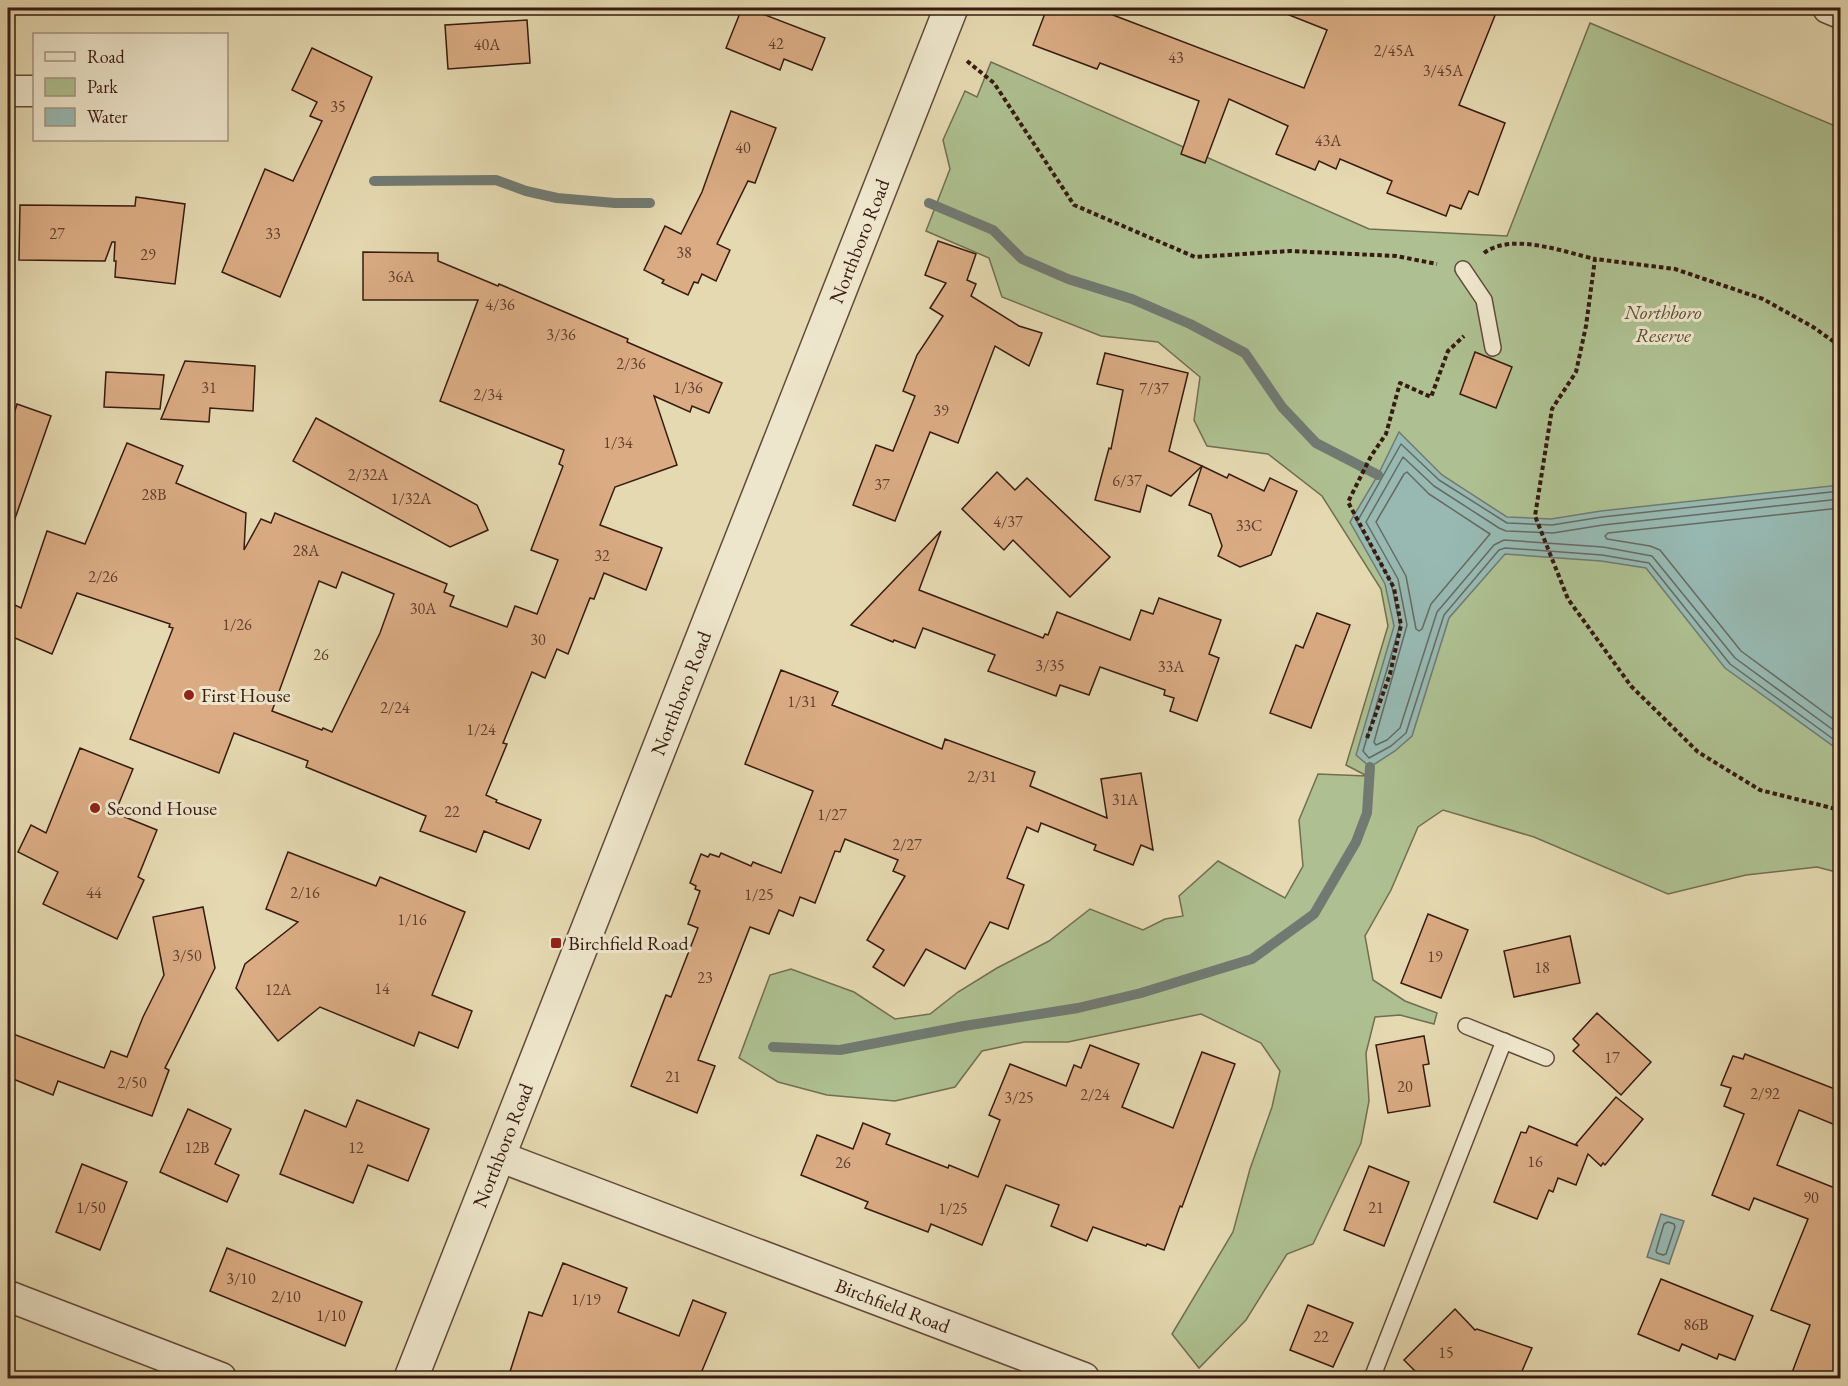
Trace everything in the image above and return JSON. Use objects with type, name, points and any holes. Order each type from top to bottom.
[{"type":"street","name":"Northboro Road","points":[[411,1378],[951,8]]},
{"type":"street","points":[[1828,8],[1840,13]]},
{"type":"street","points":[[8,91],[33,91]]},
{"type":"street","name":"Birchfield Road","points":[[498,1156],[1084,1378]]},
{"type":"street","points":[[8,1296],[221,1378]]},
{"type":"lane","points":[[1462,269],[1484,300],[1493,348]]},
{"type":"lane","points":[[1466,1026],[1546,1058]]},
{"type":"lane","points":[[1372,1378],[1504,1041]]},
{"type":"path","points":[[936,45],[973,64],[994,83],[1074,205],[1195,257],[1290,251],[1396,256],[1462,269],[1490,249],[1523,243],[1595,259],[1675,269],[1763,299],[1840,344]]},
{"type":"path","points":[[1595,259],[1586,326],[1576,372],[1552,409],[1535,516],[1568,599],[1631,686],[1698,752],[1760,790],[1840,810]]},
{"type":"path","points":[[1367,738],[1390,674],[1401,625],[1394,588],[1348,502],[1371,456],[1386,434],[1400,383],[1431,397],[1448,351],[1463,337],[1484,300]]},
{"type":"green space","name":"Northboro Reserve","points":[[1590,23],[1840,128],[1840,873],[1817,867],[1746,875],[1668,894],[1534,837],[1443,810],[1418,827],[1391,890],[1365,936],[1373,980],[1405,1001],[1437,1013],[1434,1024],[1400,1015],[1375,1017],[1366,1053],[1369,1101],[1361,1143],[1313,1244],[1287,1254],[1246,1320],[1199,1368],[1172,1334],[1233,1232],[1250,1169],[1272,1107],[1280,1071],[1261,1043],[1201,1014],[1068,1042],[1024,1042],[982,1051],[955,1087],[895,1101],[827,1095],[778,1082],[739,1058],[770,975],[791,969],[854,992],[895,1019],[930,1014],[958,992],[997,968],[1049,941],[1090,909],[1143,930],[1165,919],[1183,916],[1179,896],[1218,861],[1285,898],[1303,866],[1299,820],[1318,774],[1367,776],[1346,765],[1388,626],[1381,589],[1322,496],[1268,454],[1207,446],[1194,420],[1200,377],[1158,342],[1101,336],[1002,297],[989,258],[926,231],[950,169],[943,140],[965,91],[977,97],[991,62],[1369,229],[1507,236]]},
{"type":"water","points":[[1399,432],[1442,475],[1507,517],[1551,519],[1601,511],[1840,485],[1840,751],[1725,668],[1646,568],[1601,561],[1505,554],[1449,618],[1412,736],[1395,751],[1370,767],[1356,755],[1394,626],[1385,584],[1350,522],[1378,475]]},
{"type":"water","points":[[1661,1214],[1684,1221],[1669,1264],[1647,1257]]},
{"type":"building","points":[[742,8],[825,38],[812,70],[784,59],[780,70],[726,48]]},
{"type":"building","points":[[1047,8],[1116,8],[1113,15],[1304,88],[1327,30],[1274,8],[1498,8],[1459,105],[1505,123],[1478,195],[1469,191],[1461,209],[1450,205],[1446,216],[1387,193],[1392,181],[1340,159],[1336,169],[1319,161],[1315,170],[1276,154],[1288,126],[1229,99],[1205,163],[1181,154],[1199,101],[1100,63],[1097,69],[1033,45]]},
{"type":"building","points":[[527,20],[530,63],[448,69],[445,25]]},
{"type":"building","points":[[312,48],[372,77],[280,297],[222,272],[265,169],[293,181],[322,121],[310,116],[317,102],[292,90]]},
{"type":"building","points":[[731,111],[776,128],[755,183],[748,181],[717,244],[730,250],[716,281],[702,274],[698,283],[694,282],[688,295],[662,283],[664,280],[644,270],[665,226],[681,234],[702,192]]},
{"type":"building","points":[[136,197],[185,204],[175,284],[115,277],[115,242],[112,242],[105,261],[19,260],[20,205],[135,206]]},
{"type":"building","points":[[938,241],[976,254],[967,280],[976,284],[971,296],[1019,326],[1042,333],[1029,366],[995,346],[958,443],[930,432],[895,521],[853,505],[876,445],[893,451],[915,396],[903,391],[917,355],[943,316],[930,308],[946,283],[925,275]]},
{"type":"building","points":[[363,252],[438,253],[438,261],[498,286],[499,284],[628,339],[627,342],[722,383],[709,413],[692,406],[690,412],[654,396],[677,465],[615,487],[600,525],[662,548],[646,590],[604,573],[594,599],[590,598],[568,654],[557,649],[545,678],[532,672],[503,743],[507,744],[486,795],[497,800],[496,802],[541,820],[529,849],[484,831],[476,852],[420,831],[426,816],[306,767],[308,761],[234,733],[219,773],[130,739],[173,628],[169,627],[170,624],[77,593],[52,654],[8,635],[8,622],[15,605],[21,608],[47,531],[85,544],[127,443],[183,466],[176,483],[246,513],[244,550],[261,519],[271,523],[275,513],[447,584],[444,592],[454,596],[450,606],[507,627],[515,606],[537,614],[558,560],[531,550],[563,466],[559,464],[564,450],[440,401],[478,300],[363,300]],"holes":[[[342,572],[394,594],[380,633],[332,732],[272,711],[319,581],[336,588]]]},
{"type":"building","points":[[1475,352],[1512,367],[1496,408],[1460,394]]},
{"type":"building","points":[[1105,353],[1188,373],[1169,451],[1202,466],[1171,496],[1147,485],[1140,512],[1095,500],[1109,448],[1111,449],[1123,390],[1097,384]]},
{"type":"building","points":[[185,361],[255,366],[253,411],[210,408],[209,422],[161,419]]},
{"type":"building","points":[[106,372],[164,375],[160,409],[104,407]]},
{"type":"building","points":[[17,404],[51,416],[12,527],[8,526],[8,433]]},
{"type":"building","points":[[316,418],[477,505],[488,530],[450,547],[293,461]]},
{"type":"building","points":[[1202,466],[1227,478],[1229,474],[1264,491],[1270,478],[1297,491],[1271,555],[1240,567],[1218,556],[1222,546],[1211,514],[1189,505]]},
{"type":"building","points":[[997,472],[1015,490],[1027,478],[1110,557],[1070,597],[1013,540],[1004,550],[962,509]]},
{"type":"building","points":[[941,531],[919,590],[1043,638],[1045,634],[1048,635],[1057,612],[1130,640],[1141,610],[1153,614],[1159,598],[1221,620],[1209,654],[1219,658],[1197,721],[1170,711],[1174,698],[1164,695],[1165,690],[1100,667],[1089,695],[1060,685],[1056,696],[988,671],[995,655],[923,628],[915,648],[851,625]]},
{"type":"building","points":[[1317,613],[1350,625],[1311,728],[1270,713],[1296,645],[1303,648]]},
{"type":"building","points":[[781,670],[838,692],[832,705],[942,749],[945,739],[1035,772],[1030,786],[1107,818],[1101,779],[1141,773],[1153,850],[1141,845],[1133,865],[1094,850],[1096,845],[1041,823],[1038,832],[1027,827],[1007,878],[1024,885],[1008,929],[990,922],[965,969],[926,949],[904,986],[873,967],[884,950],[867,940],[905,876],[893,871],[898,860],[845,839],[840,852],[835,851],[815,903],[800,897],[793,916],[779,910],[769,934],[750,927],[698,1060],[715,1066],[697,1113],[631,1086],[666,995],[671,997],[698,928],[688,924],[700,891],[690,883],[701,854],[708,857],[710,854],[719,857],[721,853],[751,866],[753,862],[781,873],[813,791],[745,764]]},
{"type":"building","points":[[80,748],[133,769],[115,813],[157,830],[138,877],[144,880],[117,939],[43,904],[58,872],[18,852],[31,825],[46,833]]},
{"type":"building","points":[[288,852],[376,886],[380,877],[465,912],[432,995],[472,1011],[458,1048],[419,1032],[414,1046],[320,1007],[278,1041],[236,988],[245,964],[298,922],[266,909]]},
{"type":"building","points":[[203,907],[215,968],[165,1068],[169,1070],[152,1116],[58,1081],[53,1095],[8,1077],[8,1032],[104,1068],[111,1051],[127,1057],[143,1017],[164,975],[153,917]]},
{"type":"building","points":[[1428,914],[1468,930],[1441,998],[1401,983]]},
{"type":"building","points":[[1570,936],[1580,983],[1514,997],[1504,951]]},
{"type":"building","points":[[1597,1013],[1651,1062],[1621,1095],[1573,1051],[1579,1045],[1573,1039]]},
{"type":"building","points":[[1424,1036],[1429,1064],[1423,1065],[1430,1106],[1388,1113],[1376,1045]]},
{"type":"building","points":[[1090,1045],[1139,1064],[1122,1107],[1173,1128],[1202,1052],[1235,1064],[1164,1250],[1093,1227],[1087,1241],[1051,1226],[1059,1205],[1006,1185],[982,1245],[931,1224],[928,1232],[865,1208],[868,1202],[801,1175],[817,1135],[853,1149],[863,1123],[890,1134],[886,1144],[978,1177],[1000,1120],[989,1115],[1010,1064],[1066,1086],[1074,1065],[1081,1068]]},
{"type":"building","points":[[1745,1054],[1840,1091],[1840,1127],[1799,1110],[1777,1165],[1840,1190],[1840,1378],[1790,1378],[1810,1325],[1771,1310],[1808,1219],[1754,1198],[1749,1210],[1712,1195],[1744,1114],[1724,1106],[1731,1088],[1721,1085],[1733,1056],[1743,1059]]},
{"type":"building","points":[[1616,1097],[1643,1119],[1605,1165],[1603,1163],[1601,1166],[1588,1154],[1576,1185],[1558,1178],[1553,1192],[1549,1190],[1537,1219],[1494,1202],[1521,1132],[1526,1133],[1529,1126],[1578,1146],[1576,1144]]},
{"type":"building","points":[[357,1100],[429,1129],[408,1181],[368,1165],[353,1203],[280,1174],[305,1110],[346,1127]]},
{"type":"building","points":[[188,1109],[231,1129],[215,1164],[239,1175],[227,1202],[160,1172]]},
{"type":"building","points":[[82,1164],[127,1182],[100,1250],[56,1232]]},
{"type":"building","points":[[1369,1166],[1409,1182],[1384,1246],[1344,1230]]},
{"type":"building","points":[[227,1248],[362,1302],[345,1346],[210,1291]]},
{"type":"building","points":[[563,1263],[627,1288],[618,1312],[679,1336],[693,1300],[726,1313],[699,1378],[508,1378],[529,1312],[542,1316]]},
{"type":"building","points":[[1661,1279],[1753,1316],[1735,1360],[1719,1354],[1717,1359],[1682,1344],[1679,1351],[1638,1334]]},
{"type":"building","points":[[1308,1305],[1353,1323],[1333,1367],[1290,1350]]},
{"type":"building","points":[[1455,1309],[1475,1330],[1532,1348],[1519,1378],[1422,1378],[1404,1360]]},
{"type":"waterway","points":[[374,181],[496,180],[526,191],[557,198],[615,203],[650,203]]},
{"type":"waterway","points":[[929,203],[993,230],[1022,259],[1068,279],[1132,299],[1190,324],[1245,353],[1282,407],[1316,443],[1378,475]]},
{"type":"waterway","points":[[773,1047],[840,1050],[964,1026],[1078,1008],[1141,993],[1252,959],[1314,914],[1356,842],[1367,813],[1370,767]]},
{"type":"place","name":"First House","points":[[189,695]]},
{"type":"place","name":"Second House","points":[[95,808]]},
{"type":"place","name":"Birchfield Road","points":[[556,943]]}]
